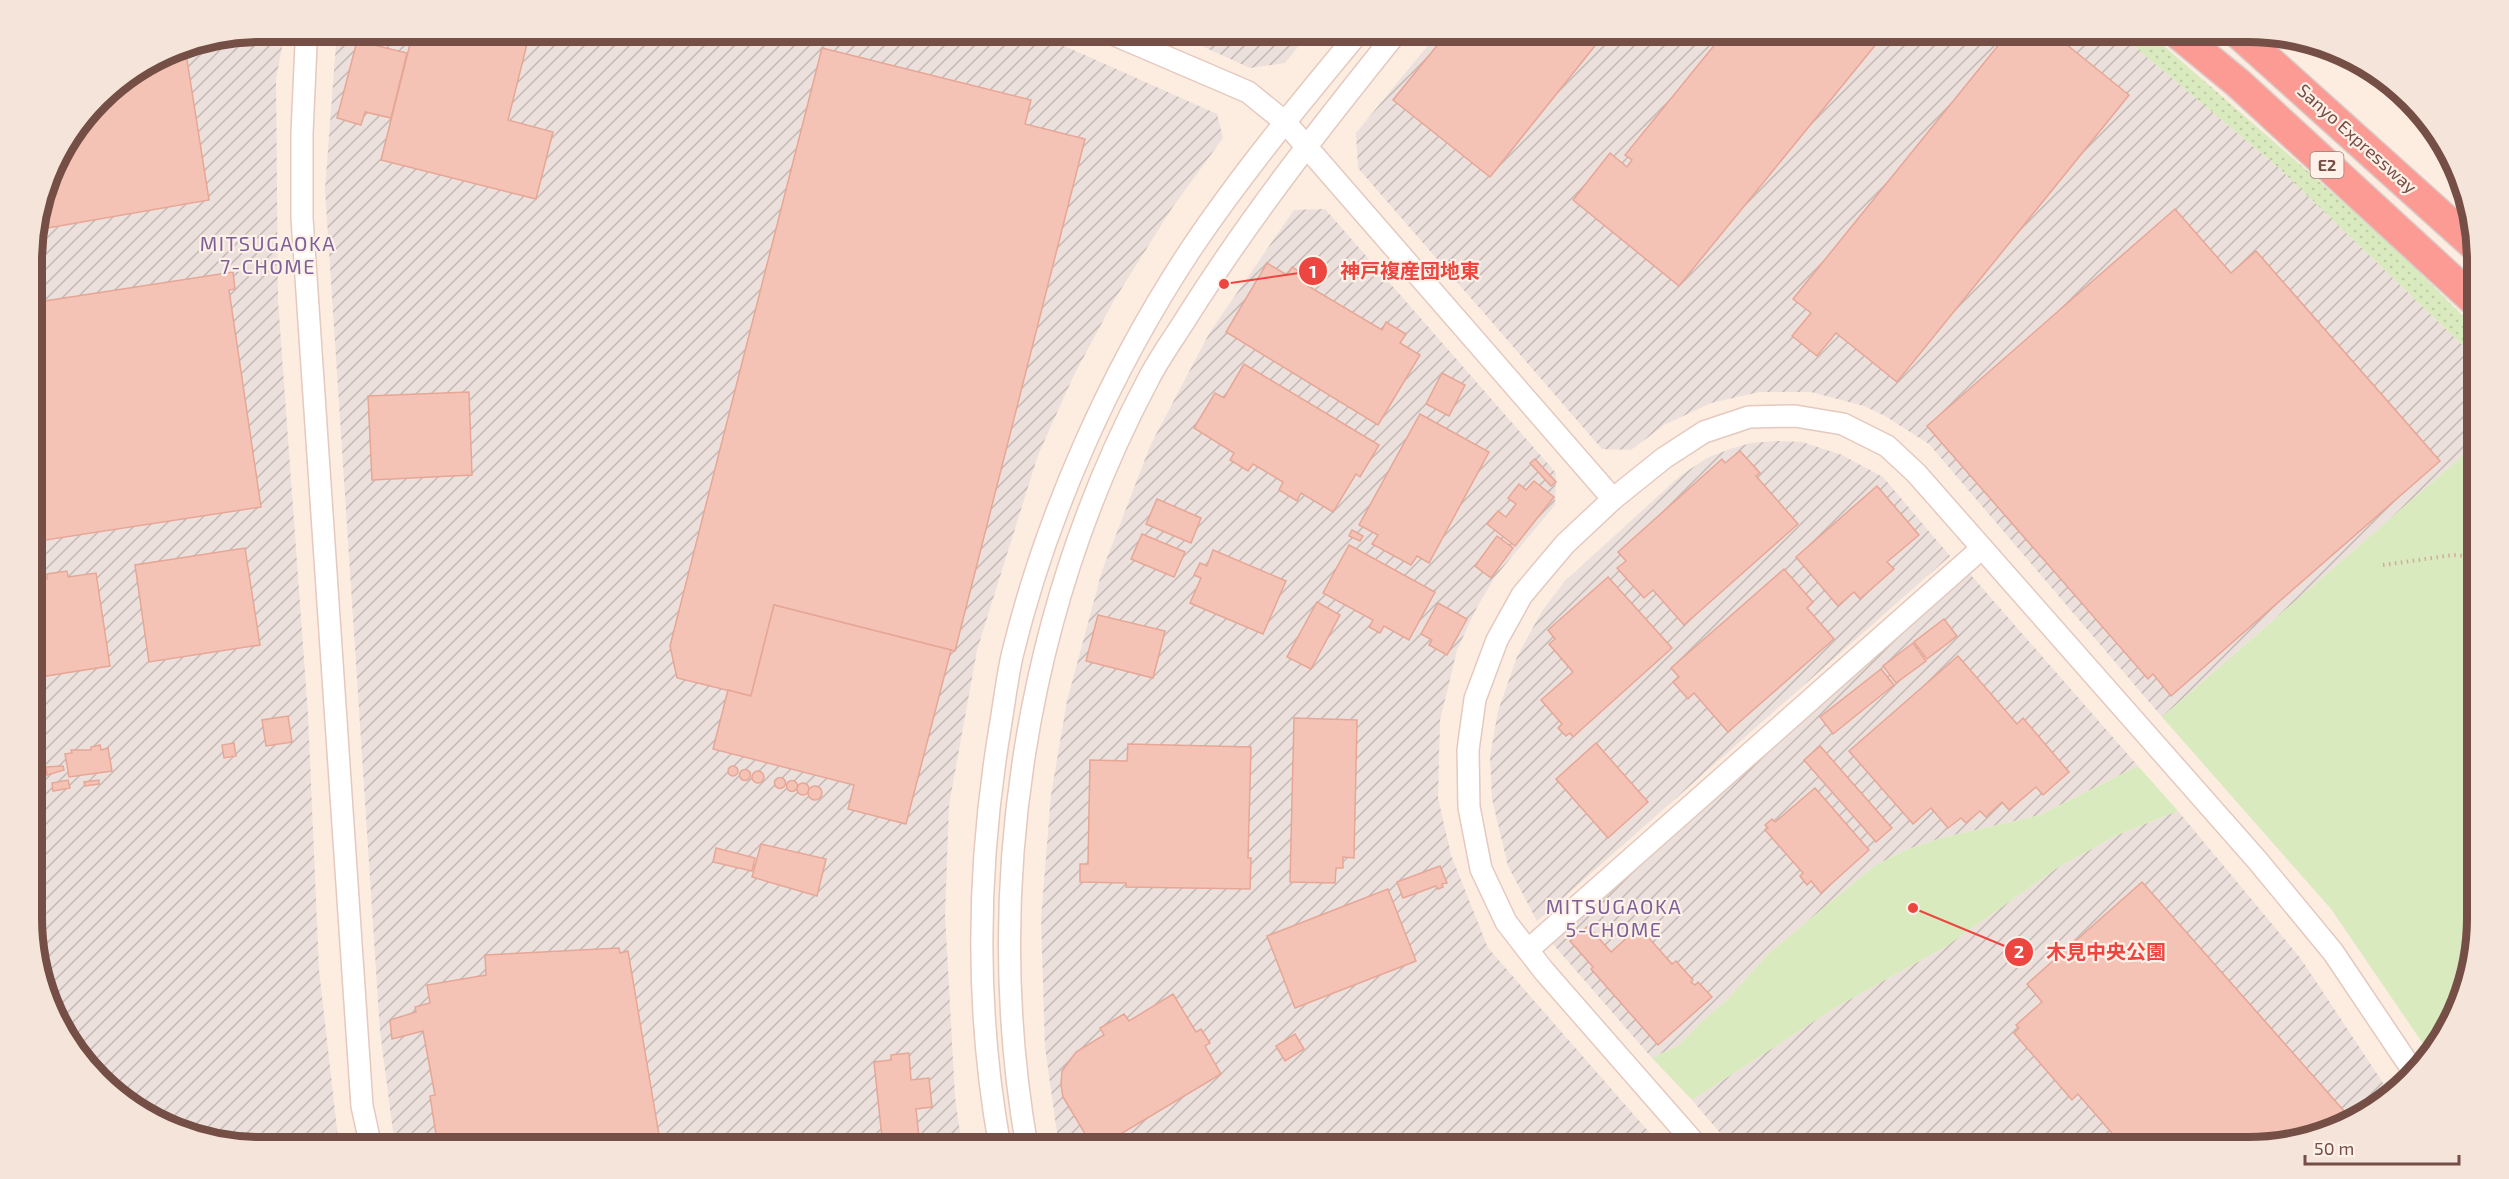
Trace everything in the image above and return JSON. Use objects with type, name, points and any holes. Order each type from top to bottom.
[{"type":"highway","name":"E2","points":[[2188,42],[2238,83],[2467,294]]},
{"type":"highway","name":"Sanyo Expressway","points":[[2248,42],[2466,238]]},
{"type":"street","points":[[307,42],[302,133],[302,218],[362,1106],[369,1137]]},
{"type":"street","points":[[1131,42],[1248,92],[1285,122],[1613,499]]},
{"type":"street","points":[[998,1137],[983,1000],[983,883],[991,785],[1012,657],[1042,556],[1078,462],[1124,363],[1191,249],[1285,122],[1351,42]]},
{"type":"street","points":[[1026,1137],[1010,1003],[1012,882],[1019,789],[1041,667],[1069,568],[1104,474],[1148,379],[1214,274],[1305,147],[1389,42]]},
{"type":"street","points":[[1689,1137],[1506,922],[1481,869],[1469,807],[1468,750],[1474,699],[1497,640],[1522,596],[1565,544],[1613,499],[1664,458],[1704,432],[1749,417],[1795,416],[1843,424],[1887,446],[1916,473],[2257,860],[2333,952],[2410,1066]]},
{"type":"street","points":[[1528,950],[1982,548]]},
{"type":"path","points":[[2384,565],[2453,555],[2467,556]]},
{"type":"shaded area","points":[[247,42],[283,42],[276,78],[278,301],[308,715],[319,970],[338,1137],[232,1135],[204,1130],[151,1108],[106,1073],[71,1028],[59,1002],[49,975],[42,932],[42,247],[49,204],[71,151],[79,139],[106,106],[128,87],[151,71],[177,59],[204,49]]},
{"type":"shaded area","points":[[336,42],[1055,42],[1217,114],[1223,138],[1172,208],[1113,302],[1073,377],[1038,455],[977,650],[949,805],[945,915],[955,1097],[961,1137],[394,1137],[380,1031],[325,189]]},
{"type":"shaded area","points":[[1193,42],[1302,42],[1285,63],[1250,68]]},
{"type":"shaded area","points":[[1431,42],[2129,42],[2279,168],[2467,349],[2467,452],[2162,717],[1929,444],[1885,416],[1864,406],[1811,392],[1759,392],[1711,403],[1664,425],[1631,450],[1602,449],[1358,168],[1356,133]]},
{"type":"shaded area","points":[[1325,209],[1556,473],[1555,505],[1495,577],[1477,607],[1457,650],[1440,720],[1438,798],[1451,855],[1488,948],[1653,1137],[1058,1137],[1045,1047],[1041,919],[1051,795],[1067,701],[1102,571],[1151,444],[1210,332],[1294,210]]},
{"type":"shaded area","points":[[1802,442],[1842,455],[1883,477],[1950,556],[1537,921],[1508,866],[1492,799],[1490,757],[1498,711],[1517,657],[1542,611],[1565,581],[1680,476],[1707,458],[1730,449],[1751,443]]},
{"type":"shaded area","points":[[1970,574],[2138,766],[2040,815],[1941,838],[1903,851],[1874,866],[1768,954],[1727,1000],[1679,1045],[1652,1058],[1552,943]]},
{"type":"shaded area","points":[[2178,811],[2301,959],[2386,1088],[2358,1108],[2332,1120],[2305,1130],[2262,1137],[1723,1137],[1692,1100],[1836,1007],[1945,947],[2057,868],[2117,835]]},
{"type":"green space","points":[[2129,42],[2159,42],[2390,243],[2467,320],[2467,349],[2279,168]]},
{"type":"green space","points":[[2467,452],[2467,932],[2460,975],[2438,1028],[2425,1047],[2331,909],[2162,717]]},
{"type":"green space","points":[[2138,766],[2178,811],[2117,835],[2057,868],[1945,947],[1836,1007],[1692,1100],[1652,1058],[1679,1045],[1727,1000],[1768,954],[1874,866],[1903,851],[1941,838],[2040,815]]},
{"type":"building","points":[[357,42],[407,53],[391,118],[365,112],[361,125],[337,118]]},
{"type":"building","points":[[410,42],[528,42],[508,120],[553,132],[536,199],[381,160]]},
{"type":"building","points":[[1440,42],[1598,42],[1490,177],[1393,100]]},
{"type":"building","points":[[1717,42],[1878,42],[1679,286],[1573,200],[1610,153],[1627,167],[1632,160],[1625,155]]},
{"type":"building","points":[[2001,42],[2063,42],[2129,95],[1897,382],[1836,333],[1817,356],[1792,336],[1811,313],[1793,299]]},
{"type":"building","points":[[822,48],[1031,100],[1025,124],[1085,139],[955,651],[774,605],[751,696],[677,678],[670,646]]},
{"type":"building","points":[[186,56],[209,200],[44,229],[49,204],[71,151],[96,117],[117,96],[139,79],[151,71]]},
{"type":"building","points":[[2175,209],[2231,273],[2256,251],[2440,461],[2171,696],[2153,674],[2148,679],[1927,426]]},
{"type":"building","points":[[1267,263],[1287,275],[1292,267],[1312,279],[1308,286],[1382,330],[1386,322],[1406,334],[1400,343],[1420,355],[1378,425],[1226,332]]},
{"type":"building","points":[[233,272],[235,289],[229,290],[261,507],[42,541],[42,301]]},
{"type":"building","points":[[1244,364],[1379,445],[1360,477],[1356,474],[1333,512],[1301,493],[1297,501],[1279,490],[1283,482],[1253,464],[1248,471],[1230,460],[1234,453],[1194,428],[1215,393],[1224,398]]},
{"type":"building","points":[[1442,373],[1465,385],[1449,416],[1426,404]]},
{"type":"building","points":[[469,392],[472,475],[372,480],[368,396]]},
{"type":"building","points":[[1420,414],[1489,452],[1429,563],[1417,556],[1411,565],[1372,544],[1378,535],[1359,525]]},
{"type":"building","points":[[1740,451],[1760,473],[1756,476],[1798,524],[1684,625],[1653,590],[1644,598],[1617,568],[1626,561],[1618,552],[1722,459],[1725,463]]},
{"type":"building","points":[[1535,459],[1556,482],[1551,486],[1530,463]]},
{"type":"building","points":[[1534,481],[1554,497],[1515,546],[1487,524],[1498,511],[1506,517],[1516,504],[1508,498],[1519,484],[1526,490]]},
{"type":"building","points":[[1877,486],[1919,535],[1887,562],[1894,569],[1860,599],[1854,592],[1838,606],[1796,557]]},
{"type":"building","points":[[1157,499],[1201,518],[1191,543],[1146,524]]},
{"type":"building","points":[[1352,530],[1363,536],[1360,541],[1349,536]]},
{"type":"building","points":[[1142,534],[1185,552],[1174,577],[1131,559]]},
{"type":"building","points":[[1497,536],[1513,548],[1491,578],[1475,566]]},
{"type":"building","points":[[1349,545],[1435,592],[1409,640],[1384,626],[1380,633],[1369,627],[1373,620],[1323,593]]},
{"type":"building","points":[[245,548],[260,645],[149,662],[135,565]]},
{"type":"building","points":[[1213,550],[1286,581],[1263,634],[1190,603],[1201,578],[1194,575],[1200,563],[1207,566]]},
{"type":"building","points":[[1784,569],[1813,602],[1807,608],[1834,639],[1728,732],[1694,693],[1688,699],[1673,682],[1679,677],[1671,668]]},
{"type":"building","points":[[67,571],[68,577],[96,573],[110,666],[42,677],[42,579],[47,579],[47,574]]},
{"type":"building","points":[[1608,577],[1672,648],[1573,737],[1570,733],[1566,736],[1558,728],[1562,724],[1541,700],[1573,672],[1549,644],[1555,639],[1548,630]]},
{"type":"building","points":[[1317,602],[1340,615],[1311,669],[1287,657]]},
{"type":"building","points":[[1438,603],[1467,619],[1447,655],[1429,645],[1432,640],[1421,634]]},
{"type":"building","points":[[774,605],[951,650],[906,824],[848,809],[854,785],[713,749],[728,690],[751,696]]},
{"type":"building","points":[[1098,615],[1165,631],[1153,678],[1086,661]]},
{"type":"building","points":[[1944,619],[1957,636],[1927,659],[1914,642]]},
{"type":"building","points":[[1913,643],[1926,661],[1896,683],[1883,666]]},
{"type":"building","points":[[1958,656],[2017,724],[2023,718],[2069,772],[2043,795],[2036,787],[2009,810],[2002,802],[1986,817],[1980,811],[1966,823],[1961,818],[1948,828],[1931,808],[1913,824],[1849,751]]},
{"type":"building","points":[[1881,669],[1894,685],[1833,734],[1820,717]]},
{"type":"building","points":[[288,716],[292,742],[266,746],[262,720]]},
{"type":"building","points":[[1294,718],[1357,720],[1354,858],[1343,857],[1343,868],[1336,868],[1335,883],[1290,882]]},
{"type":"building","points":[[234,743],[236,756],[224,758],[222,745]]},
{"type":"building","points":[[1596,743],[1648,802],[1608,838],[1556,779]]},
{"type":"building","points":[[1128,744],[1251,747],[1248,858],[1251,858],[1250,889],[1126,887],[1126,883],[1080,882],[1080,864],[1088,864],[1090,760],[1127,761]]},
{"type":"building","points":[[100,745],[101,750],[108,748],[112,771],[69,777],[65,754],[72,753],[71,750],[91,750],[91,747]]},
{"type":"building","points":[[1820,746],[1892,828],[1876,842],[1804,760]]},
{"type":"building","points":[[63,766],[64,770],[47,775],[46,767]]},
{"type":"building","points":[[733,766],[737,767],[737,775],[733,776],[729,775],[728,771],[729,767]]},
{"type":"building","points":[[745,769],[751,775],[745,781],[739,775]]},
{"type":"building","points":[[758,771],[764,777],[758,783],[752,777]]},
{"type":"building","points":[[780,777],[786,783],[780,789],[774,783]]},
{"type":"building","points":[[68,780],[70,788],[53,791],[52,783]]},
{"type":"building","points":[[99,780],[99,784],[85,786],[84,782]]},
{"type":"building","points":[[792,781],[796,782],[796,790],[792,791],[788,790],[787,786],[788,782]]},
{"type":"building","points":[[803,783],[809,789],[803,795],[797,789]]},
{"type":"building","points":[[815,786],[820,788],[822,793],[820,798],[815,800],[810,798],[808,793],[810,788]]},
{"type":"building","points":[[1815,788],[1869,850],[1821,893],[1811,881],[1807,885],[1800,876],[1803,873],[1765,830],[1768,828],[1765,825],[1772,819],[1775,822]]},
{"type":"building","points":[[761,844],[826,859],[817,896],[752,877]]},
{"type":"building","points":[[716,848],[755,858],[752,871],[713,862]]},
{"type":"building","points":[[1440,866],[1447,883],[1442,884],[1443,887],[1438,889],[1436,886],[1403,898],[1397,882]]},
{"type":"building","points":[[2142,882],[2346,1113],[2305,1130],[2262,1137],[2115,1137],[2078,1094],[2072,1100],[2014,1033],[2019,1028],[2016,1025],[2042,1002],[2027,984]]},
{"type":"building","points":[[1388,889],[1416,961],[1295,1008],[1267,936]]},
{"type":"building","points":[[1588,926],[1611,952],[1639,927],[1672,964],[1676,961],[1693,980],[1691,982],[1695,985],[1698,982],[1712,997],[1658,1045],[1591,969],[1593,967],[1570,941]]},
{"type":"building","points":[[619,948],[620,953],[628,951],[659,1137],[436,1137],[430,1096],[435,1095],[423,1031],[392,1039],[390,1020],[416,1012],[415,1007],[430,1003],[427,985],[486,975],[485,955]]},
{"type":"building","points":[[1173,994],[1196,1032],[1201,1029],[1210,1043],[1205,1046],[1221,1074],[1116,1137],[1087,1137],[1063,1097],[1062,1071],[1076,1052],[1104,1035],[1100,1028],[1124,1014],[1129,1021]]},
{"type":"building","points":[[1295,1034],[1304,1049],[1285,1061],[1276,1046]]},
{"type":"building","points":[[909,1053],[911,1080],[929,1078],[932,1107],[916,1109],[919,1137],[882,1137],[874,1062],[891,1060],[891,1055]]},
{"type":"place","name":"神戸複産団地東","points":[[1224,284]]},
{"type":"place","name":"木見中央公園","points":[[1913,908]]},
{"type":"district","name":"MITSUGAOKA 7-CHOME","points":[[268,256]]},
{"type":"district","name":"MITSUGAOKA 5-CHOME","points":[[1614,918]]}]
